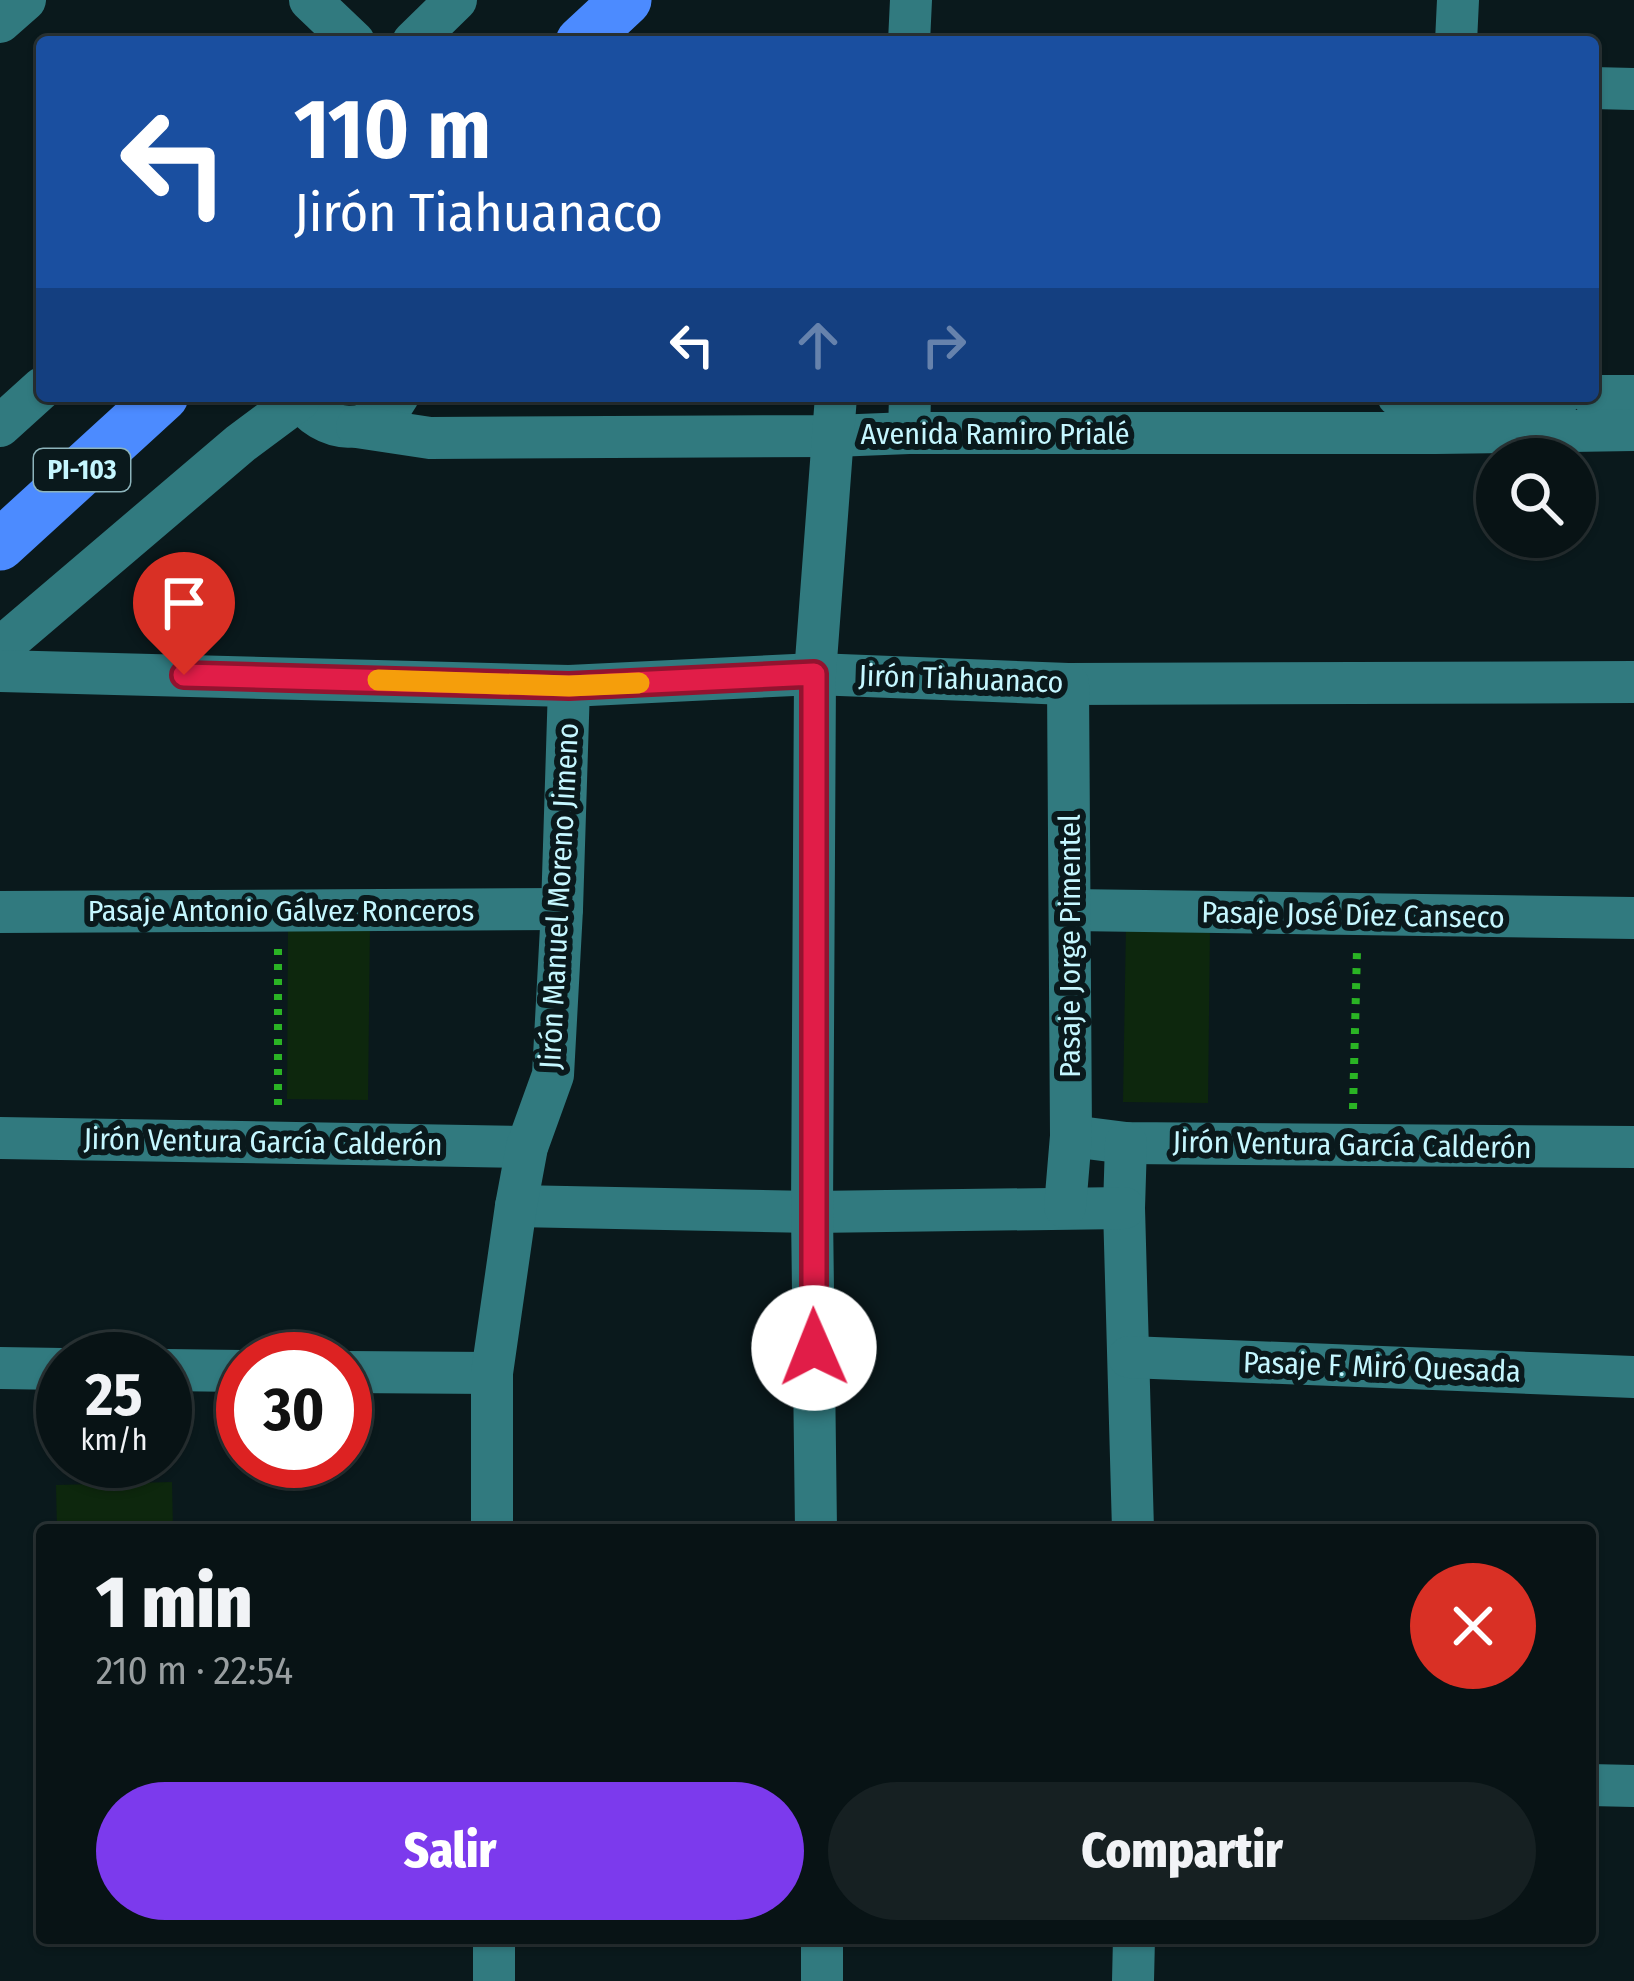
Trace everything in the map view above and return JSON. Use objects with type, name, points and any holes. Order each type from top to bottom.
[{"type":"main road","points":[[587,36],[626,0]]},
{"type":"main road","name":"PI-103","points":[[0,545],[157,402]]},
{"type":"street","points":[[310,0],[348,36]]},
{"type":"street","points":[[418,36],[456,0]]},
{"type":"street","points":[[909,36],[911,0]]},
{"type":"street","points":[[1456,36],[1457,0]]},
{"type":"street","points":[[1599,88],[1634,88]]},
{"type":"street","points":[[0,426],[36,393]]},
{"type":"street","points":[[1599,396],[1634,396]]},
{"type":"street","points":[[0,648],[293,402]]},
{"type":"street","name":"Avenida Ramiro Prialé","points":[[301,402],[314,417],[335,426],[430,438],[835,416],[1436,409],[1503,402]]},
{"type":"street","points":[[357,427],[379,419],[393,402]]},
{"type":"street","name":"Avenida Ramiro Prialé","points":[[1436,409],[1634,430]]},
{"type":"street","points":[[816,1524],[814,674],[835,416]]},
{"type":"street","name":"Jirón Tiahuanaco","points":[[0,671],[569,686],[814,674],[1068,684],[1634,682]]},
{"type":"street","name":"Pasaje Jorge Pimentel","points":[[1065,1208],[1071,1136],[1068,684]]},
{"type":"street","name":"Jirón Manuel Moreno Jimeno","points":[[492,1524],[492,1373],[527,1147],[553,1075],[569,686]]},
{"type":"street","name":"Pasaje Antonio Gálvez Ronceros","points":[[0,912],[562,910]]},
{"type":"street","name":"Pasaje José Díez Canseco","points":[[1071,910],[1634,918]]},
{"type":"street","name":"Jirón Ventura García Calderón","points":[[1071,1136],[1126,1143],[1634,1147]]},
{"type":"street","name":"Jirón Ventura García Calderón","points":[[0,1138],[527,1147]]},
{"type":"street","points":[[1126,1143],[1133,1524]]},
{"type":"street","points":[[515,1206],[812,1211],[1124,1208]]},
{"type":"street","name":"Pasaje F. Miró Quesada","points":[[1129,1358],[1634,1377]]},
{"type":"street","points":[[0,1369],[36,1369]]},
{"type":"street","points":[[372,1372],[492,1373]]},
{"type":"street","points":[[1596,1785],[1634,1786]]},
{"type":"street","points":[[494,1944],[494,1981]]},
{"type":"street","points":[[821,1944],[822,1981]]},
{"type":"street","points":[[1132,1981],[1134,1944]]},
{"type":"path","points":[[278,910],[278,1143]]},
{"type":"path","points":[[1352,1146],[1357,916]]},
{"type":"green space","points":[[288,922],[370,922],[368,1100],[287,1099]]},
{"type":"green space","points":[[1126,925],[1210,926],[1208,1103],[1123,1102]]},
{"type":"green space","points":[[56,1488],[172,1488],[173,1524],[57,1524]]},
{"type":"slow traffic","points":[[378,680],[569,686],[639,683]]},
{"type":"route","points":[[184,675],[569,686],[814,674],[814,1348]]}]
